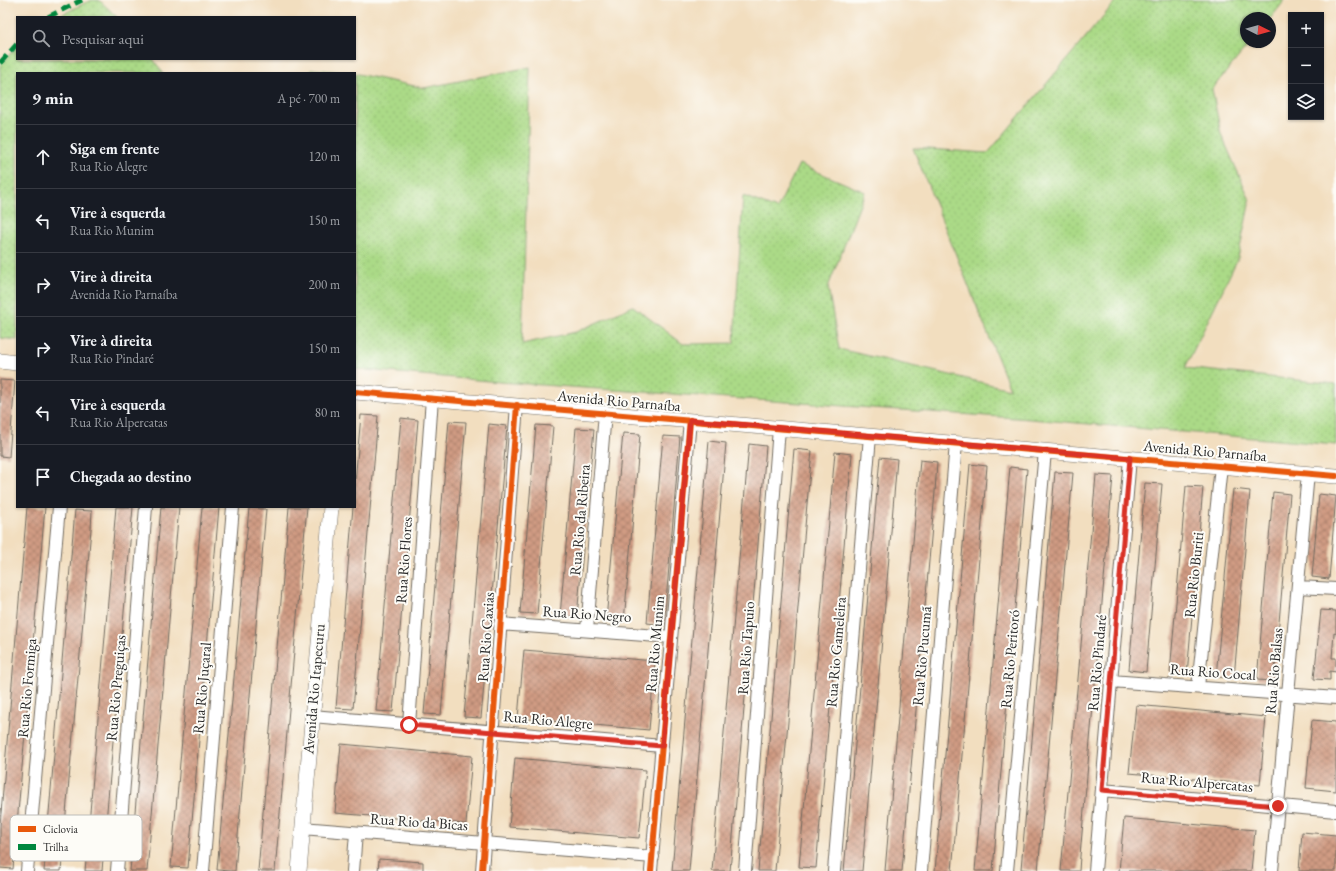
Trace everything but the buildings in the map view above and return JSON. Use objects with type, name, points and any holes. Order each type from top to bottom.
[{"type":"street","points":[[0,361],[16,363]]},
{"type":"street","name":"Avenida Rio Parnaíba","points":[[356,392],[1336,476]]},
{"type":"street","name":"Rua Rio Flores","points":[[409,725],[432,398]]},
{"type":"street","name":"Rua Rio Caxias","points":[[482,871],[517,405]]},
{"type":"street","name":"Rua Rio da Ribeira","points":[[587,630],[605,413]]},
{"type":"street","name":"Rua Rio Munim","points":[[651,871],[690,420]]},
{"type":"street","name":"Rua Rio Tapuio","points":[[745,871],[779,428]]},
{"type":"street","name":"Rua Rio Gameleira","points":[[834,871],[870,436]]},
{"type":"street","name":"Rua Rio Pucumã","points":[[920,871],[956,443]]},
{"type":"street","name":"Rua Rio Peritoró","points":[[1007,871],[1045,451]]},
{"type":"street","name":"Rua Rio Pindaré","points":[[1095,871],[1130,458]]},
{"type":"street","name":"Rua Rio Buriti","points":[[1198,687],[1221,466]]},
{"type":"street","name":"Rua Rio Balsas","points":[[1272,871],[1308,473]]},
{"type":"street","name":"Rua Rio Formiga","points":[[32,815],[59,508]]},
{"type":"street","name":"Rua Rio Preguiças","points":[[121,815],[146,508]]},
{"type":"street","name":"Rua Rio Juçaral","points":[[203,871],[233,508]]},
{"type":"street","name":"Avenida Rio Itapecuru","points":[[299,871],[331,508]]},
{"type":"street","points":[[1298,587],[1336,590]]},
{"type":"street","name":"Rua Rio Negro","points":[[500,624],[671,637]]},
{"type":"street","name":"Rua Rio Cocal","points":[[1111,681],[1336,698]]},
{"type":"street","name":"Rua Rio Alegre","points":[[312,716],[662,746]]},
{"type":"street","name":"Rua Rio Alpercatas","points":[[1102,790],[1336,811]]},
{"type":"street","name":"Rua Rio da Bicas","points":[[302,828],[653,856]]},
{"type":"street","points":[[353,871],[356,833]]},
{"type":"street","name":"Rua Rio Formiga","points":[[27,871],[28,861]]},
{"type":"street","name":"Rua Rio Preguiças","points":[[117,871],[118,861]]},
{"type":"green space","points":[[91,0],[99,0],[116,16],[59,16]]},
{"type":"green space","points":[[1117,0],[1285,0],[1276,12],[1240,12],[1240,48],[1246,48],[1212,89],[1221,134],[1250,200],[1238,258],[1185,368],[1336,384],[1336,445],[1030,419],[499,382],[356,369],[356,73],[424,88],[530,67],[522,344],[576,332],[633,306],[683,344],[734,343],[743,196],[777,209],[799,164],[865,192],[828,287],[839,349],[1010,389],[913,148],[988,153]]},
{"type":"green space","points":[[16,48],[16,60],[154,60],[162,72],[16,72],[16,340],[0,338],[0,65]]},
{"type":"green space","points":[[312,69],[343,72],[309,72]]},
{"type":"marked path","points":[[50,16],[82,0]]},
{"type":"marked path","points":[[0,63],[16,45]]},
{"type":"cycle path","points":[[356,392],[1336,476]]},
{"type":"cycle path","points":[[482,871],[517,405]]},
{"type":"cycle path","points":[[651,871],[690,420]]},
{"type":"route","points":[[409,725],[662,746],[690,420],[1130,458],[1102,790],[1278,806]]}]
